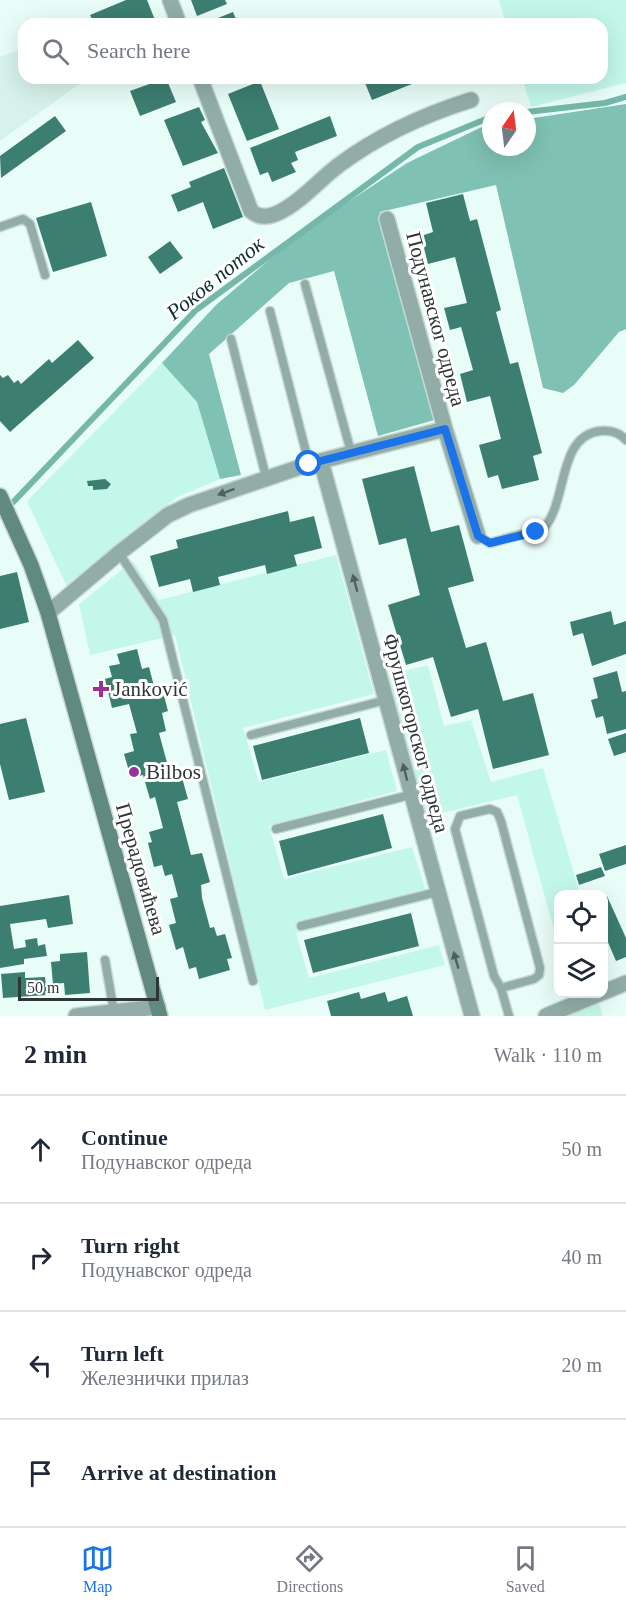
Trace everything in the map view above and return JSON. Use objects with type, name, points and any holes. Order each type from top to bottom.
[{"type":"main road","name":"Прерадовићева","points":[[0,496],[48,613],[159,1011]]},
{"type":"street","points":[[170,0],[178,18]]},
{"type":"street","points":[[202,84],[251,211],[256,216],[263,217],[281,211],[339,165],[401,126],[434,111],[471,100]]},
{"type":"street","name":"Подунавског одреда","points":[[387,219],[445,429],[478,536]]},
{"type":"street","name":"Подунавског одреда","points":[[48,613],[168,515],[266,477],[351,452],[445,429]]},
{"type":"street","name":"Фрушкогорског одреда","points":[[315,462],[386,700],[472,1016]]},
{"type":"street","points":[[608,990],[626,983]]},
{"type":"street","points":[[546,1016],[590,998]]},
{"type":"street","points":[[76,1016],[159,1011]]},
{"type":"lane","points":[[0,227],[23,219],[30,224],[45,275]]},
{"type":"lane","points":[[305,284],[351,452]]},
{"type":"lane","points":[[270,311],[315,462]]},
{"type":"lane","points":[[231,339],[266,477]]},
{"type":"lane","points":[[478,536],[490,543],[544,528],[559,501],[569,459],[577,440],[588,433],[603,431],[622,435],[626,440]]},
{"type":"lane","points":[[119,553],[163,620],[253,981]]},
{"type":"lane","points":[[251,735],[386,700]]},
{"type":"lane","points":[[276,829],[410,795]]},
{"type":"lane","points":[[501,988],[534,979],[539,975],[540,968],[501,821],[497,812],[490,809],[460,816],[455,829],[494,976],[501,988],[510,1016]]},
{"type":"lane","points":[[301,926],[437,892]]},
{"type":"lane","points":[[105,960],[114,1012]]},
{"type":"shaded area","points":[[18,50],[18,84],[80,84],[0,141],[0,57]]},
{"type":"green space","points":[[499,0],[626,0],[626,83],[536,106],[536,102],[529,102],[524,84],[608,84],[608,18],[504,18]]},
{"type":"green space","points":[[626,104],[626,329],[619,332],[574,385],[563,393],[543,388],[496,185],[380,212],[438,419],[378,436],[334,271],[289,283],[209,354],[241,475],[220,479],[197,402],[162,363],[216,305],[301,233],[407,163],[482,127],[482,156],[536,156],[536,118]]},
{"type":"green space","points":[[162,363],[197,402],[220,479],[176,498],[67,587],[27,501]]},
{"type":"green space","points":[[336,555],[374,694],[243,728],[259,782],[386,750],[397,791],[269,826],[284,879],[412,847],[429,900],[296,933],[309,978],[439,945],[445,965],[265,1010],[175,635],[90,655],[79,604],[133,561],[159,600]]},
{"type":"green space","points":[[428,665],[444,726],[471,720],[491,782],[543,768],[579,890],[554,890],[554,930],[517,795],[425,817],[389,675]]},
{"type":"green space","points":[[599,1004],[603,1016],[564,1016]]},
{"type":"building","points":[[126,0],[147,0],[154,18],[91,18],[90,15]]},
{"type":"building","points":[[191,0],[225,0],[227,4],[197,16]]},
{"type":"building","points":[[233,12],[236,18],[218,18]]},
{"type":"building","points":[[149,84],[168,84],[176,102],[140,116],[130,91]]},
{"type":"building","points":[[253,84],[261,84],[279,129],[247,141],[228,94]]},
{"type":"building","points":[[365,84],[412,84],[372,100]]},
{"type":"building","points":[[199,107],[205,120],[201,122],[218,153],[183,166],[164,120]]},
{"type":"building","points":[[55,116],[66,131],[1,178],[0,156]]},
{"type":"building","points":[[330,116],[337,136],[295,152],[298,160],[291,163],[296,172],[272,182],[268,172],[260,175],[250,148]]},
{"type":"building","points":[[224,168],[243,217],[213,229],[203,202],[178,212],[171,195],[191,187],[189,182]]},
{"type":"building","points":[[463,194],[470,221],[477,219],[501,310],[496,312],[510,364],[518,362],[542,453],[533,456],[539,480],[502,489],[498,475],[488,478],[479,445],[501,439],[490,396],[467,402],[460,374],[473,370],[461,327],[450,330],[444,308],[467,303],[455,257],[428,264],[421,236],[433,232],[426,203]]},
{"type":"building","points":[[91,202],[107,256],[53,272],[36,218]]},
{"type":"building","points":[[170,241],[183,258],[160,274],[148,257]]},
{"type":"building","points":[[78,340],[94,358],[10,432],[0,421],[0,375],[3,378],[8,375],[14,383],[18,380],[21,384],[49,359],[52,363]]},
{"type":"building","points":[[414,466],[431,532],[459,525],[474,581],[448,588],[466,648],[486,642],[503,701],[533,693],[549,755],[493,769],[478,709],[451,717],[433,657],[406,665],[388,605],[420,595],[406,538],[379,545],[362,479]]},
{"type":"building","points":[[105,479],[111,484],[107,489],[93,490],[93,486],[88,486],[87,481]]},
{"type":"building","points":[[288,511],[290,522],[314,516],[322,548],[294,555],[297,566],[267,574],[265,565],[218,577],[220,585],[193,592],[190,579],[159,587],[150,556],[178,548],[176,540]]},
{"type":"building","points":[[17,572],[29,622],[0,629],[0,576]]},
{"type":"building","points":[[611,611],[614,625],[626,621],[626,654],[592,666],[583,633],[573,636],[570,622]]},
{"type":"building","points":[[137,649],[142,669],[149,667],[155,690],[162,688],[168,711],[162,713],[166,731],[159,733],[169,770],[179,767],[188,799],[177,802],[191,855],[202,853],[210,882],[201,885],[210,928],[214,927],[217,936],[225,934],[232,958],[227,959],[230,970],[199,979],[196,967],[189,969],[183,947],[176,950],[169,925],[176,923],[170,899],[178,897],[172,874],[165,876],[162,865],[154,867],[148,843],[152,842],[149,832],[163,828],[155,797],[150,799],[143,775],[131,778],[124,754],[134,751],[130,734],[137,733],[129,704],[112,708],[105,679],[112,677],[109,666],[120,664],[117,654]]},
{"type":"building","points":[[617,671],[622,692],[626,691],[626,729],[607,734],[603,716],[596,718],[591,700],[598,698],[593,678]]},
{"type":"building","points":[[26,718],[45,792],[9,800],[0,764],[0,724]]},
{"type":"building","points":[[360,718],[369,753],[262,780],[253,746]]},
{"type":"building","points":[[626,733],[626,752],[614,756],[608,739]]},
{"type":"building","points":[[383,814],[392,848],[288,876],[279,841]]},
{"type":"building","points":[[626,845],[626,864],[605,871],[599,854]]},
{"type":"building","points":[[601,867],[605,876],[579,885],[576,875]]},
{"type":"building","points":[[69,895],[73,924],[48,928],[46,919],[10,924],[14,949],[26,947],[25,940],[37,938],[38,946],[45,944],[47,956],[24,959],[24,964],[0,968],[0,906]]},
{"type":"building","points":[[608,898],[626,938],[626,957],[616,961],[608,942]]},
{"type":"building","points":[[411,913],[419,946],[313,973],[304,940]]},
{"type":"building","points":[[87,952],[90,993],[65,995],[64,983],[53,984],[51,962],[60,961],[60,954]]},
{"type":"building","points":[[25,972],[25,978],[45,977],[47,995],[3,998],[1,974]]},
{"type":"building","points":[[359,992],[361,999],[385,992],[388,1002],[407,996],[413,1016],[331,1016],[327,1001]]},
{"type":"waterway","name":"Роков поток","points":[[536,111],[605,103],[626,97]]},
{"type":"waterway","name":"Роков поток","points":[[0,516],[196,310],[418,147],[482,121]]},
{"type":"place","name":"Janković","points":[[101,689]]},
{"type":"place","name":"Bilbos","points":[[134,772]]},
{"type":"route","points":[[309,464],[445,429],[478,536],[490,543],[536,532]]}]
